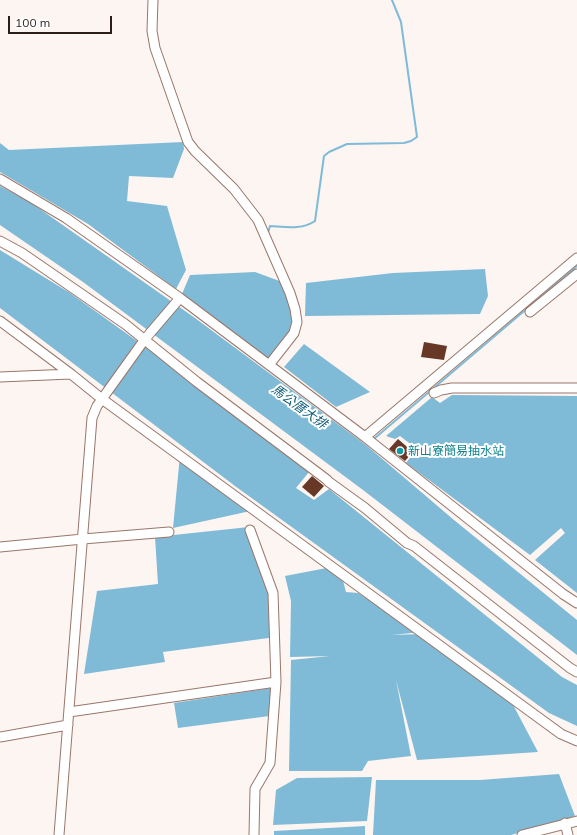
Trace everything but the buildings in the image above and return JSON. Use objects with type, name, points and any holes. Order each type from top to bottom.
[{"type":"street","points":[[153,0],[152,31],[155,48],[188,142],[195,151],[234,189],[258,220],[290,293],[297,322],[294,333],[271,367]]},
{"type":"street","points":[[0,179],[66,218],[180,298],[365,438],[484,530],[563,594],[577,603]]},
{"type":"street","points":[[0,241],[22,253],[125,324],[197,382],[365,508],[407,543],[414,546],[577,672]]},
{"type":"street","points":[[365,438],[577,258]]},
{"type":"street","points":[[530,312],[577,274]]},
{"type":"street","points":[[59,835],[92,418],[97,406],[145,339],[180,298]]},
{"type":"street","points":[[0,321],[102,399],[555,730],[577,741]]},
{"type":"street","points":[[0,377],[71,374]]},
{"type":"street","points":[[434,393],[440,390],[452,388],[577,388]]},
{"type":"street","points":[[250,530],[273,593],[276,682],[270,763],[255,789],[254,835]]},
{"type":"street","points":[[0,547],[169,532]]},
{"type":"street","points":[[69,712],[276,682]]},
{"type":"street","points":[[0,737],[68,725]]},
{"type":"street","points":[[522,835],[577,821]]},
{"type":"street","points":[[565,823],[568,835]]},
{"type":"water","points":[[183,142],[184,149],[173,178],[129,176],[127,201],[167,206],[186,270],[176,289],[88,224],[0,172],[0,143],[9,150]]},
{"type":"water","name":"馬公厝大排","points":[[0,186],[30,202],[195,318],[366,445],[454,520],[577,620],[577,655],[363,490],[83,282],[0,225]]},
{"type":"water","points":[[0,250],[70,293],[190,379],[309,472],[296,488],[314,500],[329,489],[562,677],[577,685],[577,726],[549,713],[235,486],[0,308]]},
{"type":"water","points":[[485,269],[488,296],[480,314],[305,316],[306,283],[393,273]]},
{"type":"water","points":[[255,272],[285,283],[297,322],[268,359],[182,294],[190,275]]},
{"type":"water","points":[[304,344],[370,392],[336,407],[284,367]]},
{"type":"water","points":[[452,395],[577,396],[577,593],[535,560],[565,533],[561,528],[530,555],[406,463],[417,449],[400,436],[395,439],[386,436],[432,397],[440,403]]},
{"type":"water","points":[[180,455],[255,510],[173,528]]},
{"type":"water","points":[[249,527],[275,593],[276,637],[163,652],[165,662],[84,674],[97,591],[158,584],[155,537]]},
{"type":"water","points":[[332,567],[341,573],[346,592],[358,593],[421,632],[392,635],[422,634],[511,701],[538,752],[417,760],[396,680],[411,756],[368,761],[362,771],[289,771],[291,660],[330,656],[290,657],[291,601],[285,576]]},
{"type":"water","points":[[277,687],[277,715],[178,728],[174,703]]},
{"type":"water","points":[[559,774],[575,816],[511,835],[373,835],[376,780],[480,780]]},
{"type":"water","points":[[372,777],[367,821],[273,825],[276,790],[297,778]]},
{"type":"water","points":[[365,826],[365,835],[274,835],[274,831]]},
{"type":"waterway","points":[[268,233],[270,226],[299,227],[315,221],[324,156],[329,152],[347,144],[404,143],[417,137],[401,22],[392,0]]},
{"type":"waterway","points":[[375,438],[577,266]]},
{"type":"place","name":"新山寮簡易抽水站","points":[[400,451]]}]
